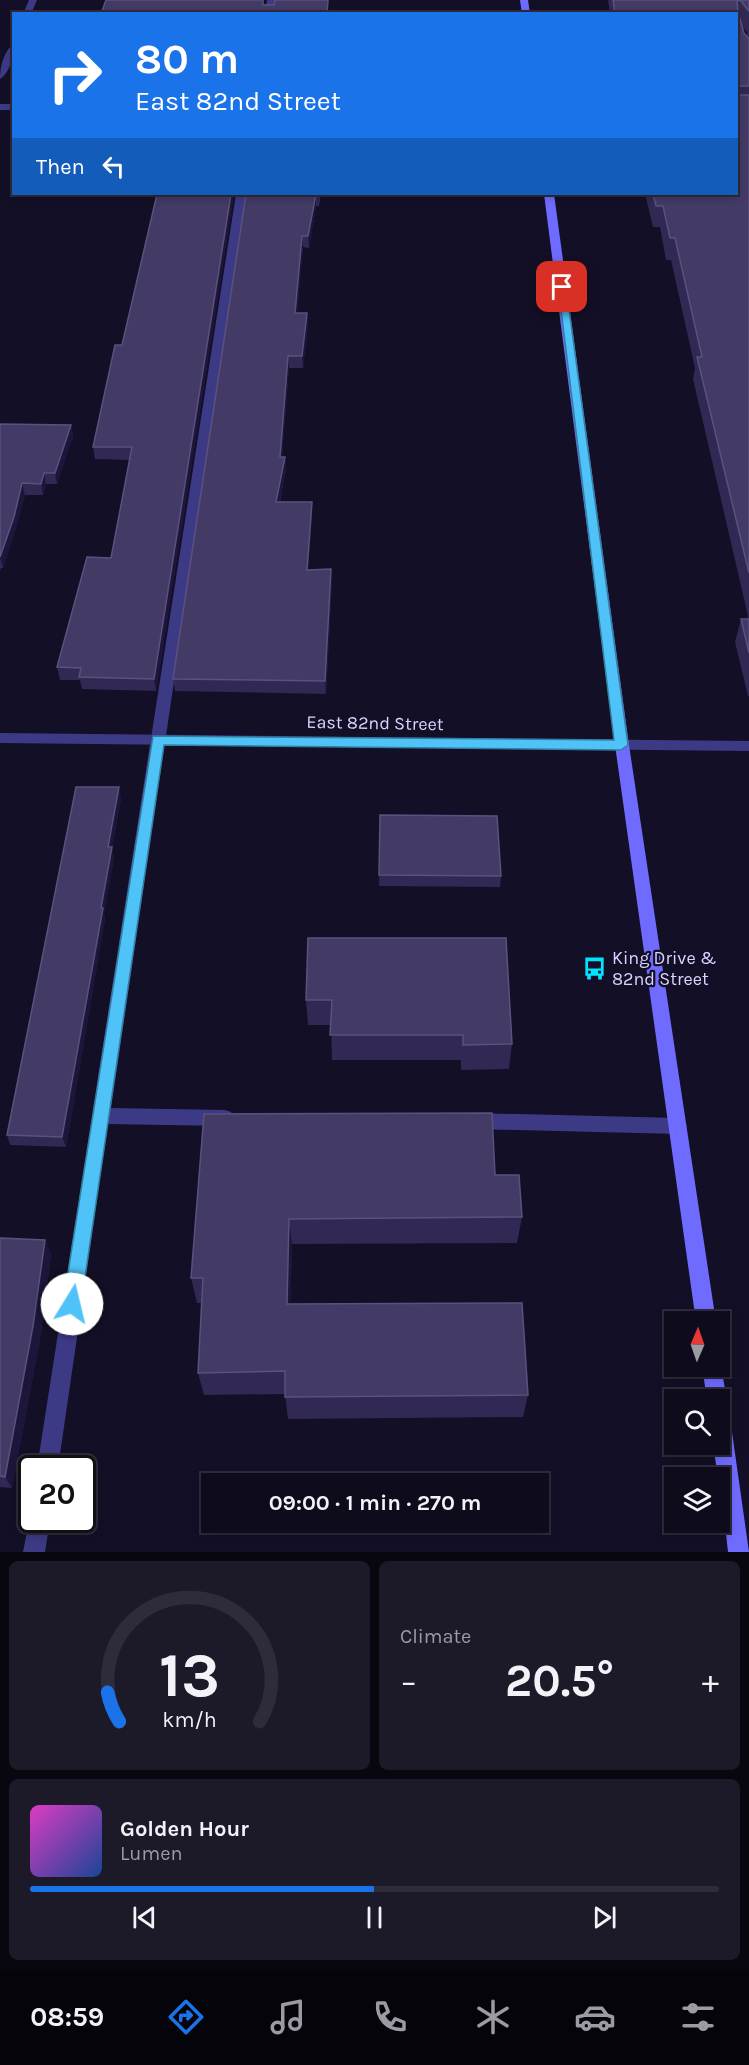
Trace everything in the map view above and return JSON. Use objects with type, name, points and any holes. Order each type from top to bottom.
[{"type":"street","points":[[0,76],[12,49]]},
{"type":"street","points":[[48,1455],[241,195]]},
{"type":"street","points":[[549,195],[621,745],[704,1311]]},
{"type":"street","name":"East 82nd Street","points":[[0,738],[749,746]]},
{"type":"street","points":[[100,1116],[241,1118]]},
{"type":"street","points":[[451,1120],[678,1126]]},
{"type":"street","points":[[725,1455],[739,1552]]},
{"type":"street","points":[[34,1552],[37,1533]]},
{"type":"building","points":[[106,0],[263,0],[263,5],[274,5],[275,0],[328,0],[327,12],[102,12]]},
{"type":"building","points":[[613,0],[739,0],[737,2],[738,12],[615,12]]},
{"type":"building","points":[[740,0],[749,0],[749,11]]},
{"type":"building","points":[[738,12],[744,33],[749,39],[749,86],[738,86]]},
{"type":"building","points":[[738,95],[749,95],[749,573],[697,357],[702,357],[675,238],[670,238],[663,206],[656,206],[653,195],[738,195]]},
{"type":"building","points":[[157,195],[231,195],[154,679],[79,677],[81,668],[57,667],[87,557],[111,558],[132,447],[93,447],[115,345],[122,345]]},
{"type":"building","points":[[246,195],[316,195],[308,236],[302,236],[295,313],[307,313],[302,356],[288,356],[280,457],[285,457],[276,502],[312,502],[307,570],[331,569],[325,681],[173,679]]},
{"type":"building","points":[[0,424],[71,425],[55,473],[44,473],[41,484],[22,483],[14,517],[0,557]]},
{"type":"building","points":[[741,619],[749,619],[749,653]]},
{"type":"building","points":[[76,787],[119,787],[108,847],[112,847],[101,908],[103,908],[62,1137],[7,1135]]},
{"type":"building","points":[[380,815],[497,816],[501,876],[379,875]]},
{"type":"building","points":[[308,938],[506,938],[512,1044],[463,1045],[463,1035],[330,1035],[332,1000],[306,1000]]},
{"type":"building","points":[[492,1113],[495,1175],[519,1175],[522,1217],[289,1219],[287,1304],[522,1303],[528,1395],[285,1397],[285,1371],[198,1373],[203,1278],[191,1278],[204,1114]]},
{"type":"building","points":[[0,1238],[45,1240],[33,1326],[5,1477],[0,1476]]},
{"type":"place","name":"King Drive & 82nd Street","points":[[594,968]]},
{"type":"route","points":[[72,1304],[158,740],[621,745],[562,287]]}]
